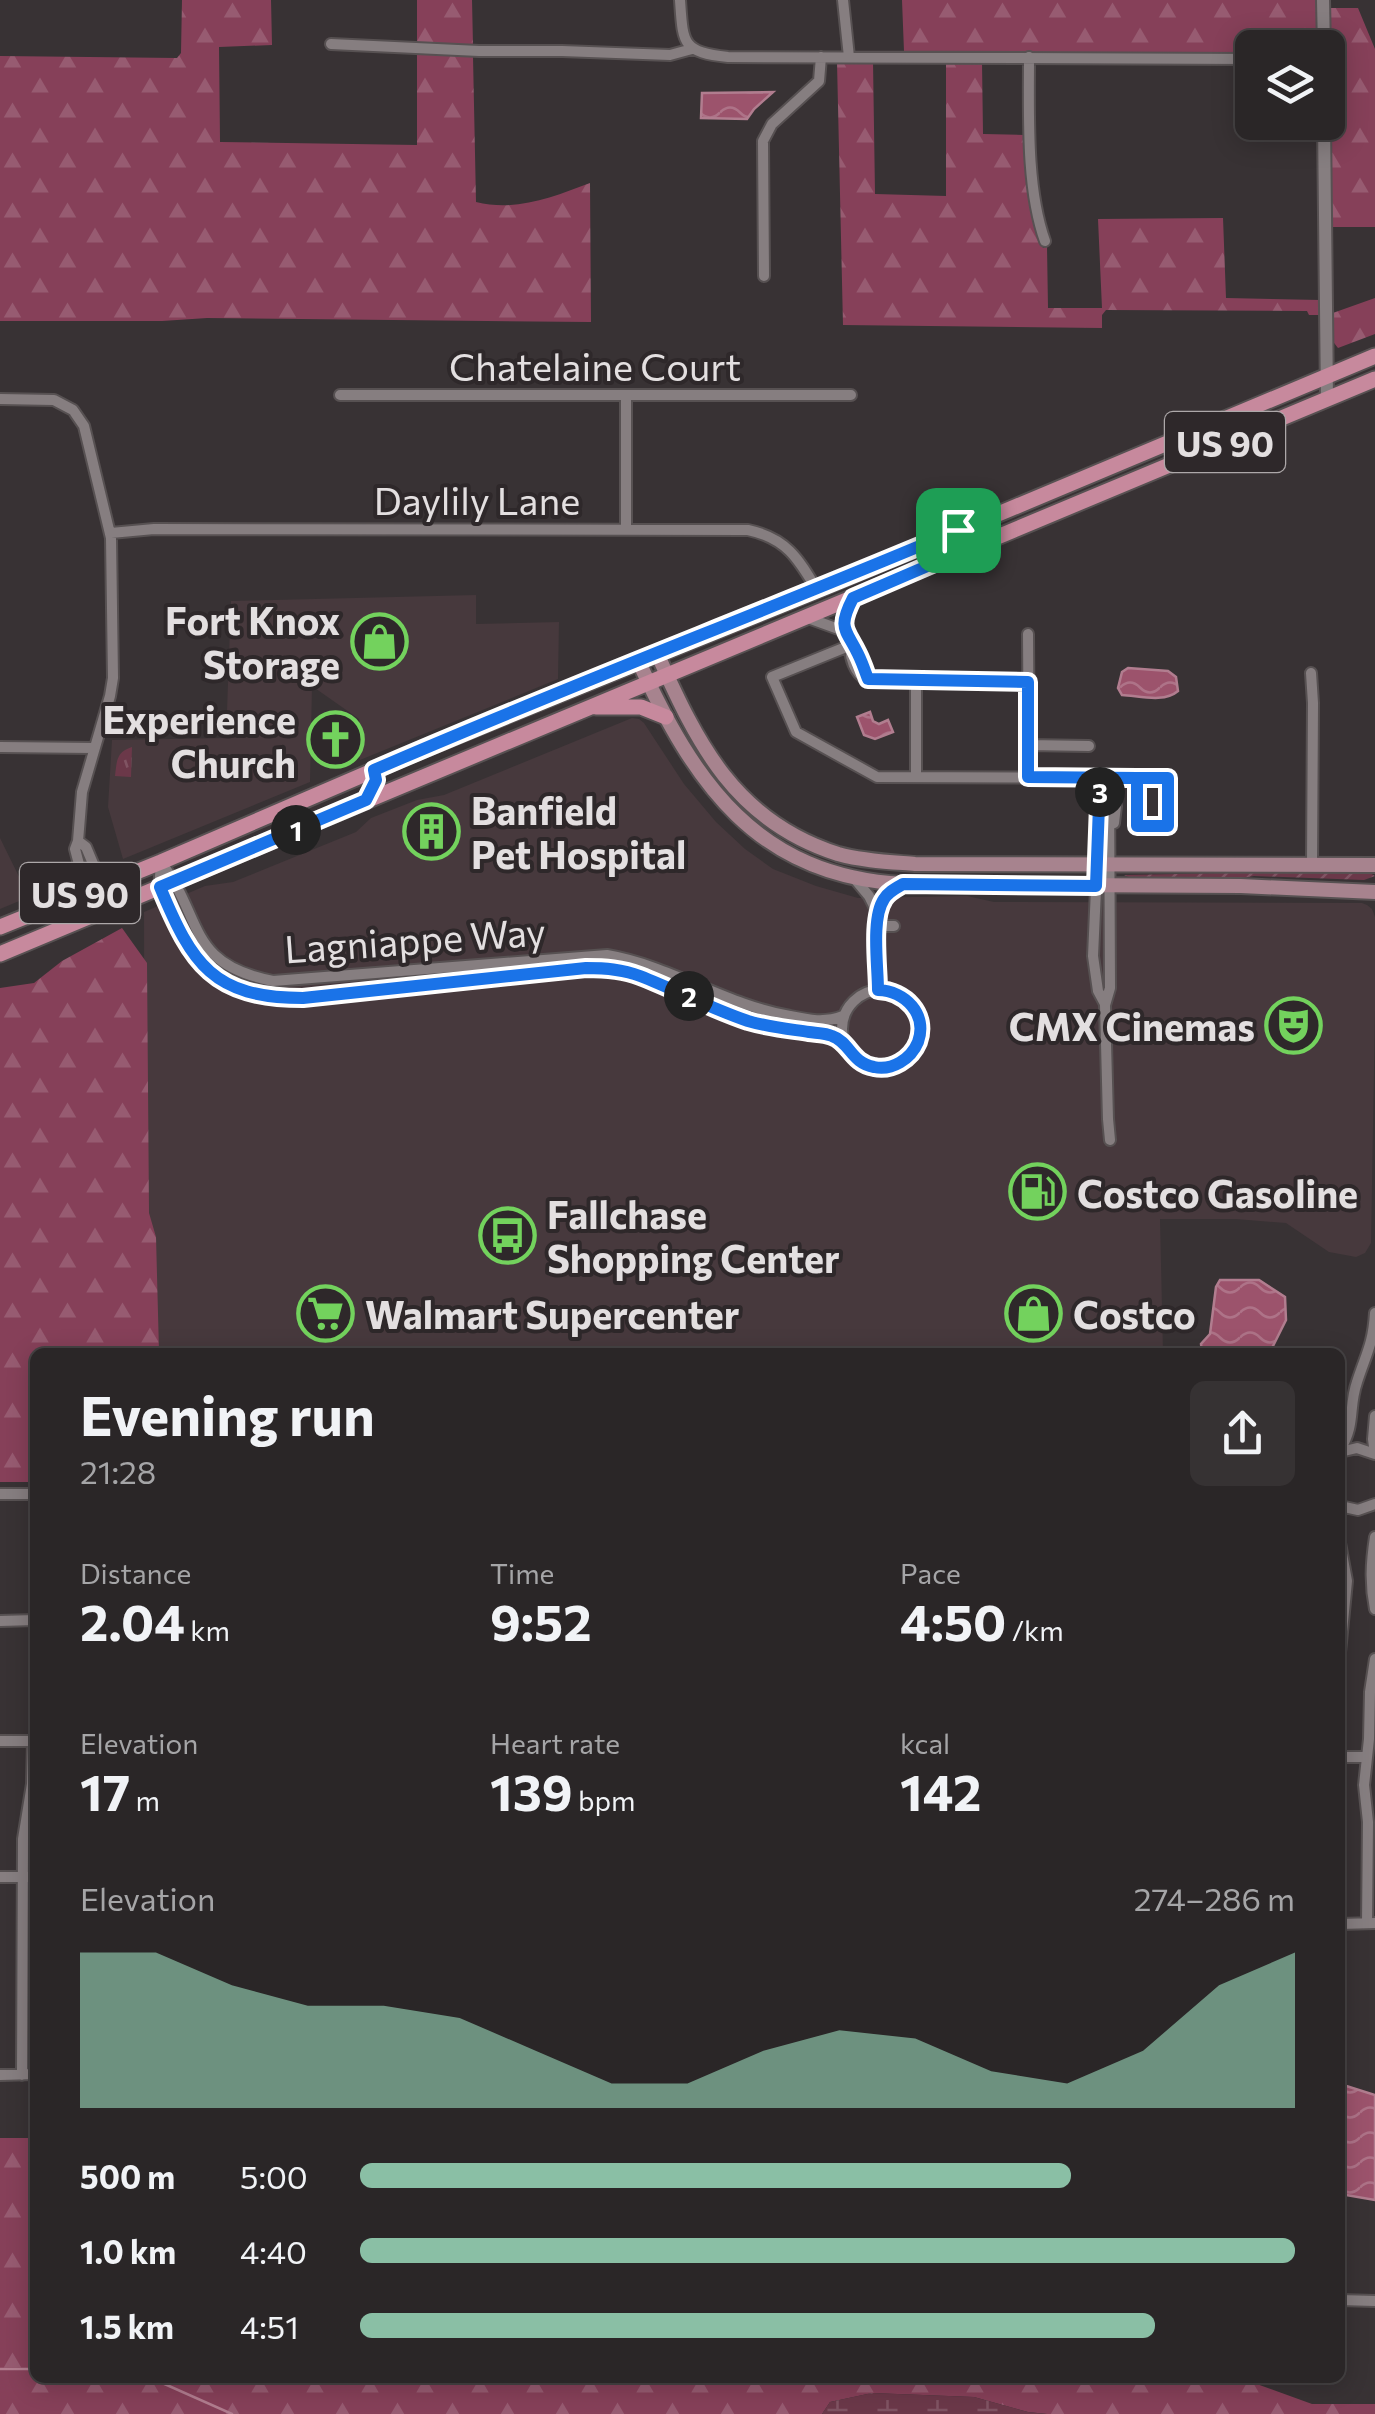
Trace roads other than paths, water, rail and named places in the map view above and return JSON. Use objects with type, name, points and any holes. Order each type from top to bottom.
[{"type":"main road","name":"US 90","points":[[0,926],[1375,356]]},
{"type":"main road","name":"US 90","points":[[0,954],[1375,379]]},
{"type":"main road","points":[[939,561],[957,543],[958,530]]},
{"type":"main road","points":[[656,653],[698,739],[739,795],[756,811],[823,848],[857,858],[915,864],[1375,865]]},
{"type":"main road","points":[[638,660],[697,770],[723,803],[753,831],[787,854],[841,876],[903,884],[1241,886],[1375,892]]},
{"type":"main road","points":[[588,707],[641,707],[666,717]]},
{"type":"main road","points":[[366,800],[376,780],[374,770]]},
{"type":"main road","points":[[1241,886],[1257,878],[1375,883]]},
{"type":"main road","points":[[1280,888],[1298,897],[1375,902]]},
{"type":"street","points":[[680,0],[684,37],[692,49],[704,54],[1235,59]]},
{"type":"street","points":[[843,0],[849,56]]},
{"type":"street","points":[[1324,0],[1324,30]]},
{"type":"street","points":[[331,44],[670,56],[692,49]]},
{"type":"street","points":[[764,276],[763,141],[772,124],[819,81],[821,56]]},
{"type":"street","points":[[1029,57],[1029,142],[1046,241]]},
{"type":"street","points":[[1324,140],[1328,399]]},
{"type":"street","name":"Chatelaine Court","points":[[340,394],[851,395]]},
{"type":"street","points":[[626,395],[626,529]]},
{"type":"street","points":[[0,399],[54,400],[80,418],[110,533],[113,678],[82,792],[75,850],[86,891]]},
{"type":"street","name":"Daylily Lane","points":[[110,533],[154,529],[748,530],[767,534],[794,554],[818,590]]},
{"type":"street","points":[[853,598],[844,631],[862,677],[1028,682]]},
{"type":"street","points":[[804,616],[844,631]]},
{"type":"street","points":[[1028,634],[1028,777]]},
{"type":"street","points":[[852,645],[772,677],[796,732],[877,776],[1168,778],[1168,826],[1137,826],[1137,778]]},
{"type":"street","points":[[1311,672],[1312,864]]},
{"type":"street","points":[[916,680],[916,777]]},
{"type":"street","points":[[1028,746],[1089,746]]},
{"type":"street","points":[[0,748],[93,748]]},
{"type":"street","points":[[1105,778],[1108,800],[1095,865],[1103,886],[1110,988],[1105,1005],[1110,1140]]},
{"type":"street","points":[[1105,778],[1103,825],[1111,865],[1103,886],[1093,956],[1098,991],[1105,1005]]},
{"type":"street","points":[[78,841],[86,847],[102,885]]},
{"type":"street","name":"Lagniappe Way","points":[[161,862],[180,933],[200,963],[217,978],[248,993],[303,998],[619,963],[640,976],[750,1021],[834,1036],[844,1043]]},
{"type":"street","points":[[854,878],[869,896],[878,920],[894,926]]},
{"type":"street","name":"Lagniappe Way","points":[[167,884],[208,950],[248,976],[272,981],[588,956],[652,967],[753,1008],[808,1020],[830,1021],[843,1016]]},
{"type":"street","points":[[878,990],[878,920],[886,896],[903,884]]},
{"type":"street","points":[[509,963],[511,976]]},
{"type":"street","points":[[400,972],[400,988]]},
{"type":"street","points":[[878,990],[902,996],[912,1005],[920,1029],[911,1054],[900,1063],[874,1068],[851,1054],[841,1030],[850,1004],[860,995],[878,990]]},
{"type":"street","points":[[746,1035],[753,1008]]},
{"type":"street","points":[[920,1029],[936,1028]]},
{"type":"street","points":[[1345,1442],[1357,1380],[1372,1344],[1375,1313]]},
{"type":"street","points":[[1345,1450],[1357,1448],[1375,1454],[1375,1416]]},
{"type":"street","points":[[0,1494],[30,1494]]},
{"type":"street","points":[[1345,1507],[1358,1510],[1375,1504]]},
{"type":"street","points":[[1375,1538],[1370,1584],[1375,1609]]},
{"type":"street","points":[[0,1620],[30,1620]]},
{"type":"street","points":[[1345,1924],[1371,1924],[1364,1785],[1375,1659]]},
{"type":"street","points":[[0,1741],[30,1741]]},
{"type":"street","points":[[1345,1757],[1366,1758]]},
{"type":"street","points":[[0,2075],[29,2074],[29,1877],[23,1839],[30,1796]]},
{"type":"street","points":[[0,1877],[29,1877]]},
{"type":"street","points":[[1345,2300],[1375,2301]]},
{"type":"water","points":[[773,92],[747,119],[701,118],[702,93]]},
{"type":"water","points":[[1128,668],[1168,671],[1176,677],[1178,691],[1159,698],[1122,695],[1118,688],[1122,672]]},
{"type":"water","points":[[870,712],[879,724],[888,720],[893,732],[875,739],[864,735],[857,717]]},
{"type":"water","points":[[1220,1280],[1259,1280],[1285,1297],[1286,1320],[1272,1348],[1202,1348],[1210,1334]]},
{"type":"water","points":[[1345,2086],[1375,2095],[1375,2200],[1345,2195]]},
{"type":"waterway","points":[[0,2369],[30,2369]]},
{"type":"waterway","points":[[162,2383],[232,2414]]},
{"type":"place","name":"Fort Knox Storage","points":[[379,641]]},
{"type":"place","name":"Experience Church","points":[[335,740]]},
{"type":"place","name":"Banfield Pet Hospital","points":[[432,831]]},
{"type":"place","name":"CMX Cinemas","points":[[1294,1025]]},
{"type":"place","name":"Costco Gasoline","points":[[1038,1192]]},
{"type":"place","name":"Fallchase Shopping Center","points":[[508,1235]]},
{"type":"place","name":"Walmart Supercenter","points":[[326,1313]]},
{"type":"place","name":"Costco","points":[[1034,1313]]}]
